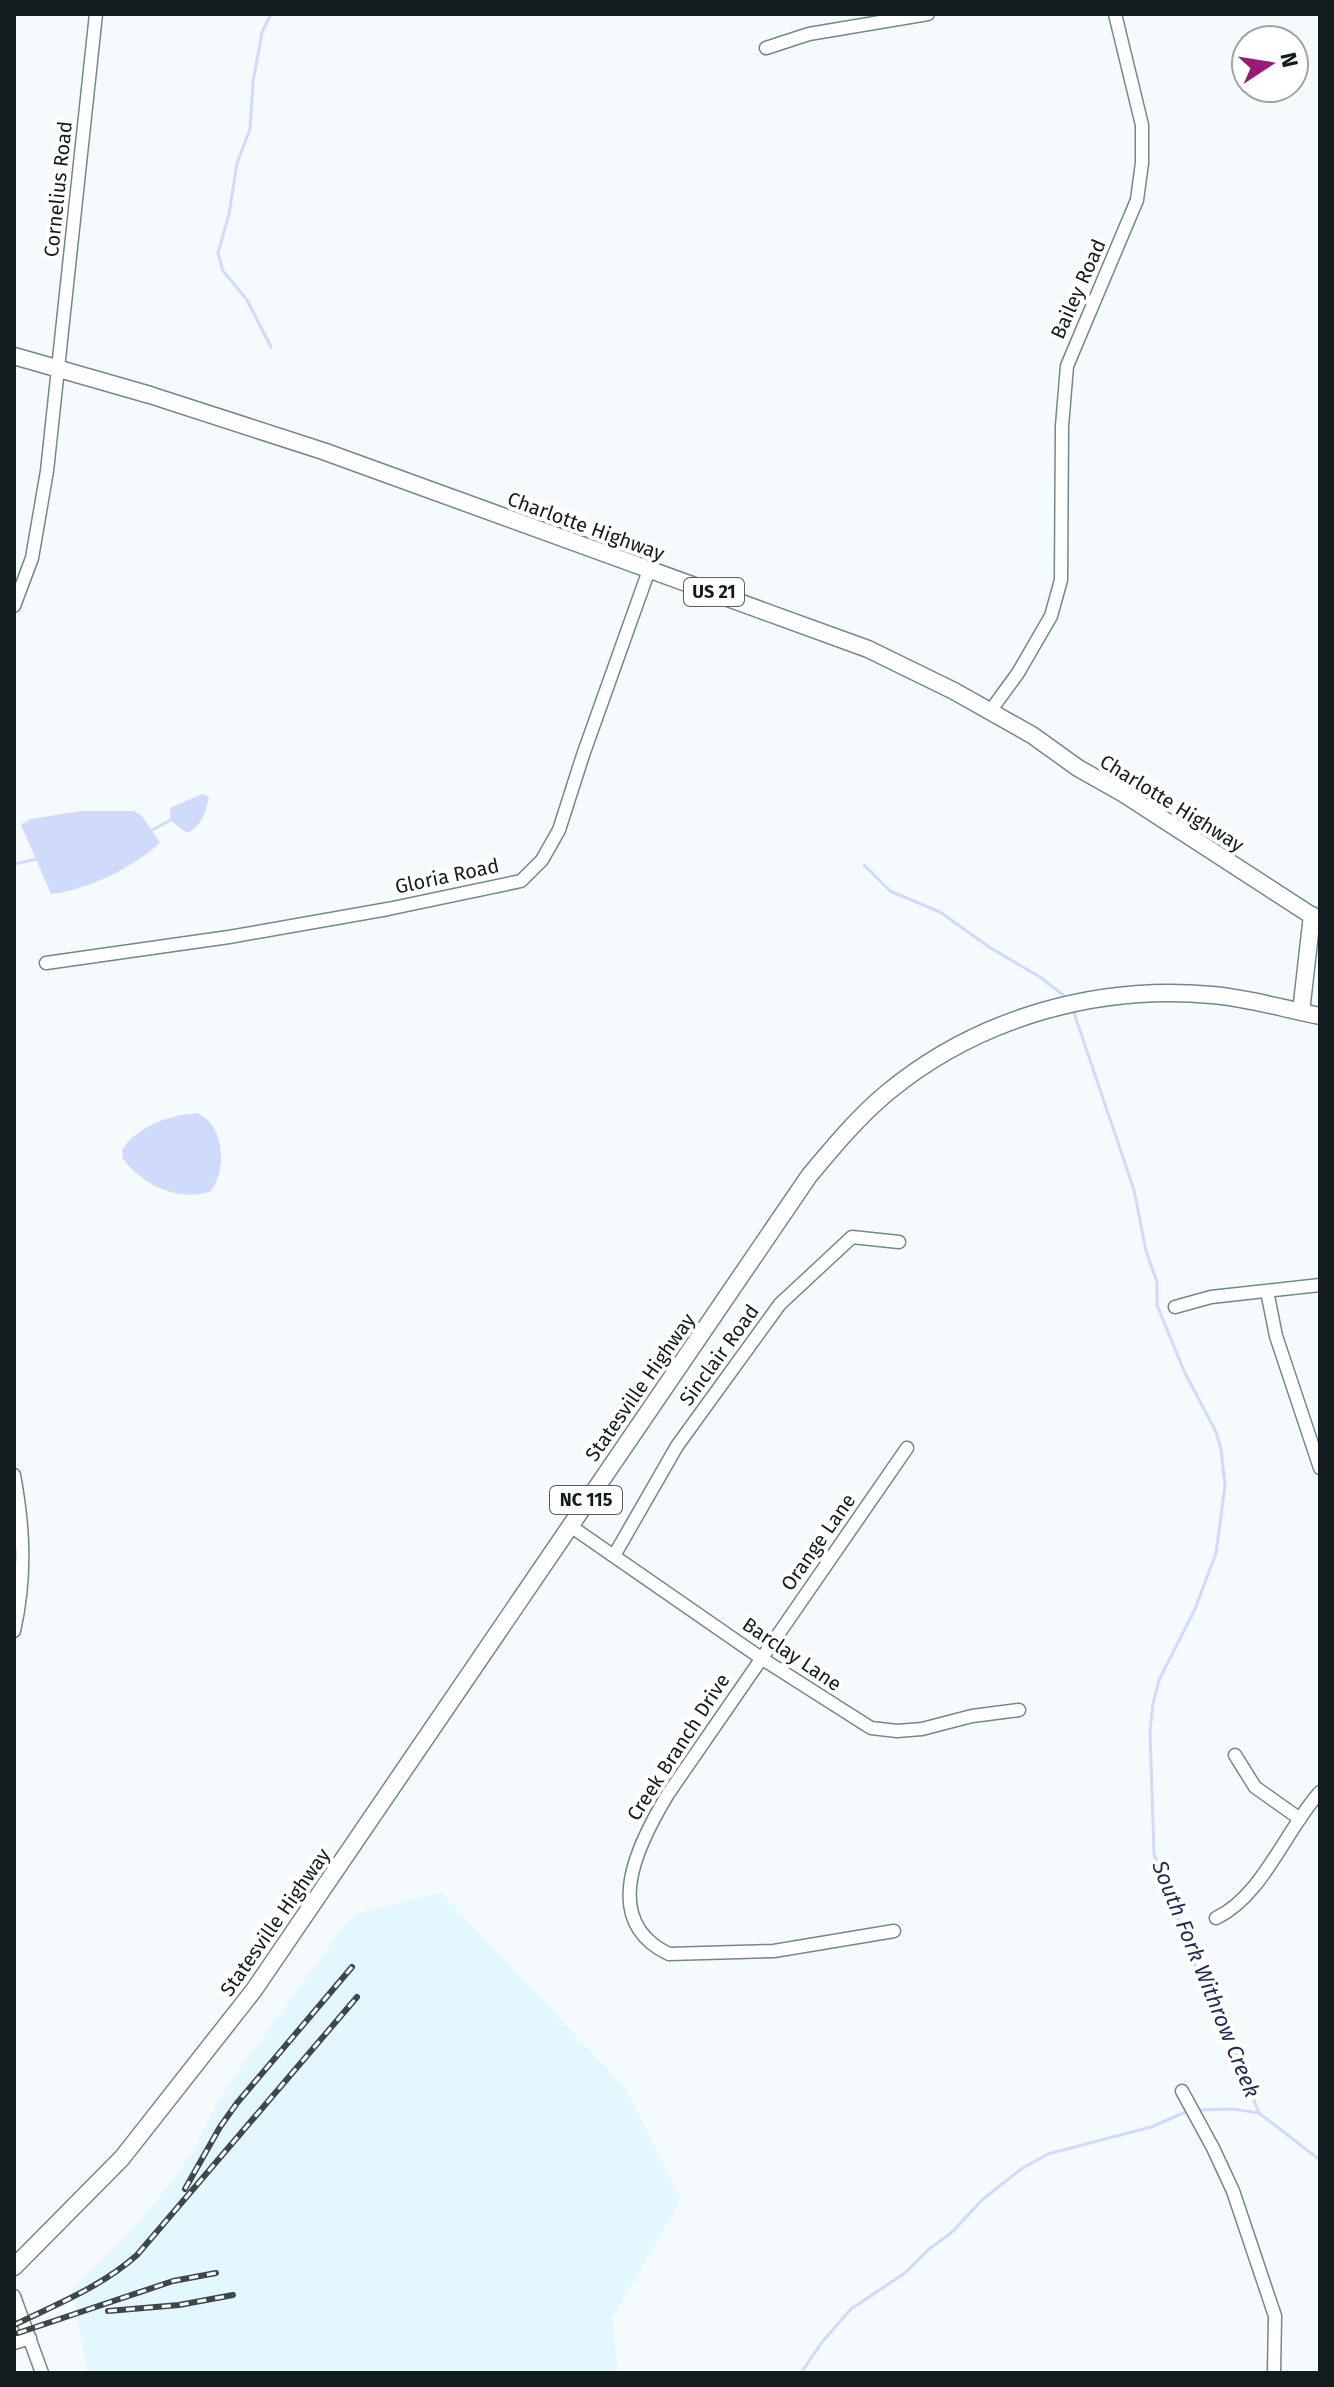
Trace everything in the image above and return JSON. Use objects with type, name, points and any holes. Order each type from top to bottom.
[{"type":"main road","name":"Charlotte Highway","points":[[14,356],[323,451],[854,644],[920,673],[991,710],[1316,918]]},
{"type":"main road","points":[[1301,1012],[1316,918]]},
{"type":"main road","name":"Statesville Highway","points":[[14,2267],[122,2158],[254,1990],[809,1176],[856,1122],[888,1092],[935,1058],[987,1031],[1028,1016],[1098,998],[1156,993],[1214,995],[1320,1016]]},
{"type":"street","name":"Cornelius Road","points":[[14,606],[32,558],[42,512],[96,14]]},
{"type":"street","points":[[766,48],[809,34],[928,14]]},
{"type":"street","name":"Bailey Road","points":[[991,710],[1018,673],[1051,616],[1061,580],[1062,426],[1067,366],[1137,200],[1142,163],[1142,125],[1115,14]]},
{"type":"street","name":"Gloria Road","points":[[46,963],[229,937],[388,909],[521,881],[542,860],[559,830],[649,570]]},
{"type":"street","name":"Sinclair Road","points":[[615,1554],[677,1446],[780,1304],[852,1237],[899,1242]]},
{"type":"street","points":[[1175,1307],[1211,1297],[1320,1285]]},
{"type":"street","points":[[1267,1291],[1276,1336],[1316,1446],[1320,1468]]},
{"type":"street","name":"Orange Lane","points":[[761,1658],[907,1448]]},
{"type":"street","points":[[14,1475],[22,1521],[24,1561],[14,1631]]},
{"type":"street","name":"Barclay Lane","points":[[569,1525],[761,1658],[871,1728],[897,1731],[922,1729],[972,1716],[1019,1710]]},
{"type":"street","name":"Creek Branch Drive","points":[[761,1658],[668,1794],[644,1835],[631,1879],[632,1912],[637,1927],[657,1948],[669,1954],[684,1955],[774,1951],[894,1931]]},
{"type":"street","points":[[1235,1755],[1255,1787],[1300,1819]]},
{"type":"street","points":[[1216,1918],[1235,1906],[1252,1889],[1320,1792]]},
{"type":"street","points":[[1182,2091],[1233,2191],[1275,2316],[1274,2373]]},
{"type":"street","points":[[14,2296],[42,2373]]},
{"type":"street","points":[[14,2343],[30,2338]]},
{"type":"shaded area","points":[[441,1892],[627,2090],[681,2200],[612,2318],[618,2373],[88,2373],[71,2289],[131,2231],[168,2186],[195,2147],[215,2107],[246,2060],[352,1915]]},
{"type":"water","points":[[202,794],[209,797],[204,813],[197,826],[187,833],[170,820],[170,810]]},
{"type":"water","points":[[81,811],[134,811],[142,816],[160,843],[109,876],[80,888],[51,894],[21,825],[30,819]]},
{"type":"water","points":[[197,1113],[213,1127],[220,1148],[220,1171],[211,1191],[187,1195],[162,1189],[141,1177],[123,1159],[122,1150],[145,1128],[165,1119]]},
{"type":"waterway","points":[[271,14],[262,32],[253,82],[250,129],[237,163],[229,214],[218,253],[223,271],[247,300],[271,347]]},
{"type":"waterway","points":[[148,832],[173,819]]},
{"type":"waterway","points":[[14,864],[37,859]]},
{"type":"waterway","name":"South Fork Withrow Creek","points":[[864,865],[890,891],[940,912],[989,947],[1040,977],[1068,999]]},
{"type":"waterway","name":"South Fork Withrow Creek","points":[[1073,1010],[1134,1190],[1146,1251],[1157,1282],[1157,1305],[1184,1371],[1216,1432],[1225,1486],[1216,1553],[1195,1609],[1159,1680],[1153,1704],[1150,1732],[1154,1854],[1200,1978],[1218,2008],[1259,2113],[1320,2160]]},
{"type":"waterway","points":[[1196,2110],[1233,2109],[1259,2113]]},
{"type":"waterway","points":[[801,2373],[822,2342],[851,2309],[905,2273],[951,2233],[982,2200],[1021,2169],[1048,2154],[1151,2127],[1188,2111]]},
{"type":"railway","points":[[185,2189],[237,2103],[352,1967]]},
{"type":"railway","points":[[14,2325],[94,2286],[137,2255],[357,1997]]},
{"type":"railway","points":[[18,2333],[173,2281],[216,2273]]},
{"type":"railway","points":[[108,2311],[179,2305],[233,2295]]}]
